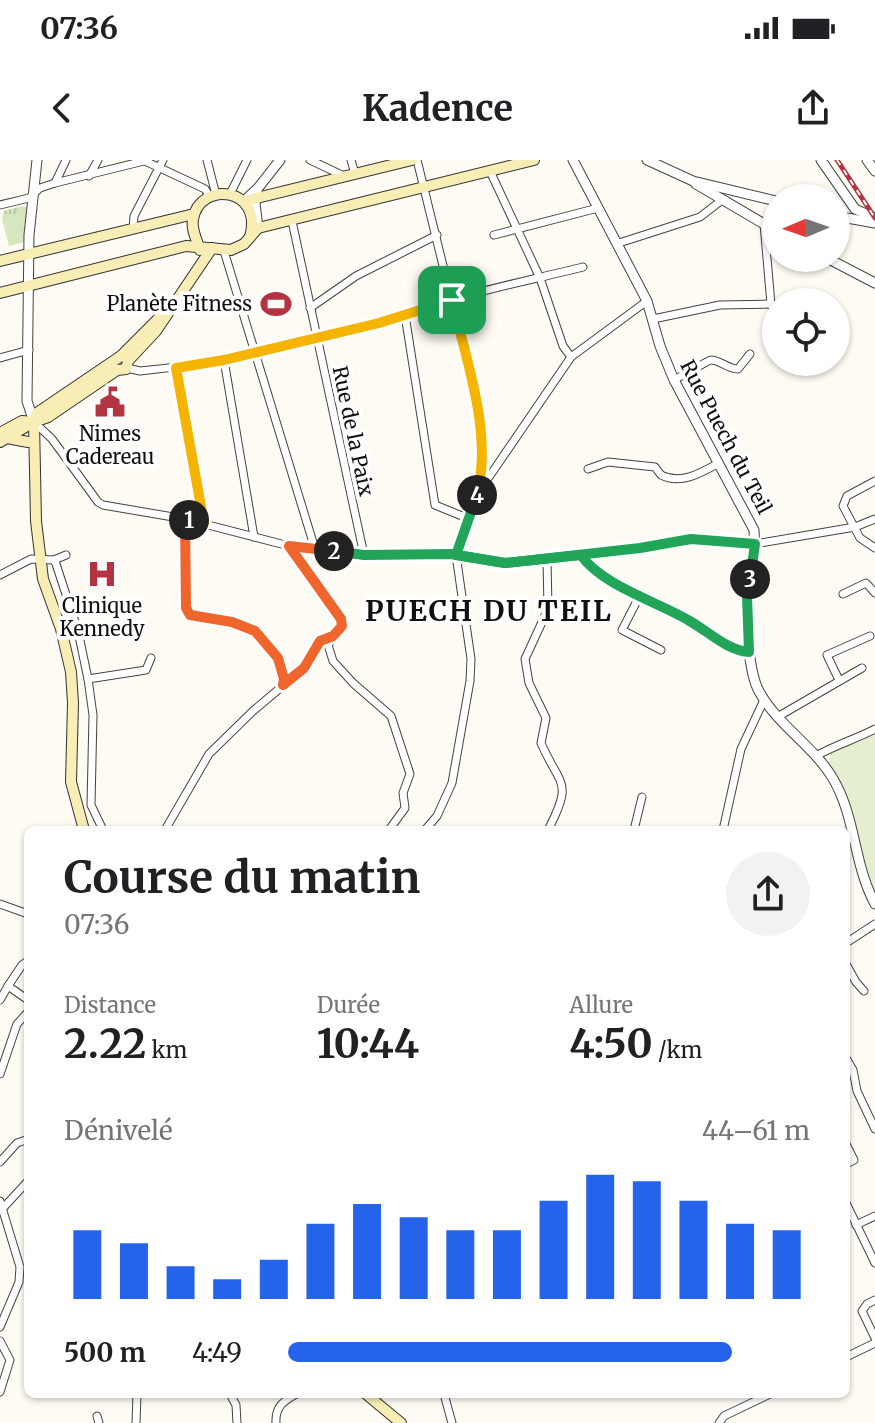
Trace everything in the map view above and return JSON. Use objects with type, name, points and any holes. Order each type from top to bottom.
[{"type":"main road","points":[[244,201],[257,193],[414,160]]},
{"type":"main road","points":[[0,293],[184,247],[224,251],[238,247],[258,228],[534,160]]},
{"type":"main road","points":[[0,261],[194,214],[209,199],[230,194],[244,201],[252,217],[249,238]]},
{"type":"main road","points":[[209,199],[197,222],[198,231],[212,248]]},
{"type":"main road","points":[[194,214],[193,230],[202,260]]},
{"type":"main road","points":[[2,437],[48,417],[121,363],[168,309],[212,248]]},
{"type":"main road","points":[[42,559],[33,540],[28,442],[34,422],[54,402],[121,363]]},
{"type":"main road","points":[[34,422],[36,521],[43,579],[61,629],[71,672],[71,782],[83,826]]},
{"type":"main road","points":[[2,437],[28,442]]},
{"type":"main road","points":[[364,1398],[391,1423]]},
{"type":"main road","points":[[371,1398],[401,1423]]},
{"type":"street","points":[[37,160],[29,254],[27,401],[34,422],[50,436],[98,502],[204,523],[289,546],[364,555],[456,555],[505,563],[691,539],[755,544],[853,527],[875,519]]},
{"type":"street","points":[[55,183],[66,160]]},
{"type":"street","points":[[89,176],[98,160]]},
{"type":"street","points":[[0,205],[29,198],[55,183],[145,160],[161,164],[205,189],[209,199]]},
{"type":"street","points":[[207,160],[209,199]]},
{"type":"street","points":[[230,194],[247,160]]},
{"type":"street","points":[[258,228],[257,193],[280,160]]},
{"type":"street","points":[[310,160],[349,175],[351,160]]},
{"type":"street","points":[[414,160],[437,235],[480,416],[479,483],[456,555],[471,659],[470,681],[452,783],[437,816],[428,826]]},
{"type":"street","name":"Rue Puech du Teil","points":[[573,160],[647,301],[674,380],[754,530],[755,544],[747,596],[749,652],[764,700]]},
{"type":"street","points":[[647,160],[693,181],[762,223]]},
{"type":"street","points":[[821,160],[838,184]]},
{"type":"street","points":[[867,160],[875,171]]},
{"type":"street","points":[[133,229],[134,216],[161,164]]},
{"type":"street","points":[[490,171],[540,278],[563,346],[571,357]]},
{"type":"street","points":[[693,181],[762,198]]},
{"type":"street","points":[[619,243],[700,217],[722,200],[726,189]]},
{"type":"street","points":[[850,201],[860,213],[875,220]]},
{"type":"street","points":[[494,235],[598,208]]},
{"type":"street","points":[[850,217],[875,220]]},
{"type":"street","name":"Rue de la Paix","points":[[292,221],[364,555]]},
{"type":"street","points":[[310,308],[356,276],[437,235]]},
{"type":"street","points":[[224,251],[315,549]]},
{"type":"street","points":[[121,363],[140,371],[224,360],[583,267]]},
{"type":"street","points":[[850,270],[875,283]]},
{"type":"street","points":[[479,483],[489,477],[571,357],[647,301]]},
{"type":"street","points":[[653,319],[720,305],[762,304]]},
{"type":"street","points":[[405,315],[435,505],[467,518]]},
{"type":"street","points":[[0,358],[29,350]]},
{"type":"street","points":[[674,380],[712,360],[738,369],[750,354]]},
{"type":"street","points":[[224,360],[254,537]]},
{"type":"street","points":[[176,368],[204,523]]},
{"type":"street","points":[[588,469],[608,462],[655,467],[669,479],[681,479],[692,477],[719,463]]},
{"type":"street","points":[[875,481],[847,496],[843,506],[860,538],[875,548]]},
{"type":"street","points":[[185,519],[186,608],[190,615],[232,622],[255,631],[278,658],[283,685]]},
{"type":"street","points":[[289,546],[341,619],[342,626],[328,645],[333,661],[391,716],[410,774],[403,793],[405,808],[392,826]]},
{"type":"street","points":[[0,575],[31,559],[54,560],[66,555]]},
{"type":"street","points":[[581,555],[587,565],[639,597],[686,619],[733,649],[749,652]]},
{"type":"street","points":[[547,558],[548,609],[525,659],[529,683],[546,718],[541,743],[562,785],[562,798],[550,826]]},
{"type":"street","points":[[54,560],[78,631],[88,679],[93,715],[91,805],[101,826]]},
{"type":"street","points":[[843,594],[866,583],[875,593]]},
{"type":"street","points":[[639,597],[622,630],[661,650]]},
{"type":"street","points":[[167,826],[209,754],[304,668],[320,641],[333,636]]},
{"type":"street","points":[[839,680],[827,655],[870,636]]},
{"type":"street","points":[[88,679],[146,670],[151,658]]},
{"type":"street","points":[[779,716],[862,668]]},
{"type":"street","points":[[724,826],[741,749],[764,700],[831,775],[846,804],[857,858],[875,904]]},
{"type":"street","points":[[816,756],[842,741],[875,729]]},
{"type":"street","points":[[635,826],[642,797]]},
{"type":"street","points":[[0,904],[24,913]]},
{"type":"street","points":[[850,940],[875,924]]},
{"type":"street","points":[[0,1000],[24,964]]},
{"type":"street","points":[[850,971],[864,991]]},
{"type":"street","points":[[8,986],[24,997]]},
{"type":"street","points":[[0,1074],[24,1023]]},
{"type":"street","points":[[850,1065],[857,1091],[875,1129]]},
{"type":"street","points":[[850,1083],[857,1091]]},
{"type":"street","points":[[0,1162],[17,1143],[24,1141]]},
{"type":"street","points":[[0,1327],[19,1282],[20,1267],[2,1209],[24,1185]]},
{"type":"street","points":[[850,1212],[875,1263]]},
{"type":"street","points":[[856,1225],[875,1216]]},
{"type":"street","points":[[850,1355],[875,1340],[862,1311],[875,1300]]},
{"type":"street","points":[[0,1341],[10,1360],[0,1392]]},
{"type":"street","points":[[136,1423],[137,1398]]},
{"type":"street","points":[[232,1398],[236,1405],[237,1423]]},
{"type":"street","points":[[276,1423],[280,1404],[285,1398]]},
{"type":"street","points":[[445,1398],[452,1423]]},
{"type":"street","points":[[719,1423],[724,1416],[762,1398]]},
{"type":"green space","points":[[28,207],[25,242],[9,246],[2,219],[4,211]]},
{"type":"green space","points":[[875,734],[875,891],[862,860],[852,808],[828,765],[831,753]]},
{"type":"railway","points":[[837,160],[875,218]]},
{"type":"place","name":"Planète Fitness","points":[[276,304]]},
{"type":"place","name":"Nimes Cadereau","points":[[110,402]]},
{"type":"place","name":"Clinique Kennedy","points":[[102,574]]},
{"type":"district","name":"PUECH DU TEIL","points":[[489,611]]},
{"type":"route","points":[[452,300],[379,323],[224,360],[176,368],[204,523],[185,519],[186,608],[190,615],[216,618],[255,631],[278,658],[283,685],[304,668],[320,641],[333,636],[342,626],[334,607],[328,603],[289,546],[364,555],[451,554],[505,563],[705,539],[755,544],[747,596],[749,652],[733,649],[686,619],[639,597],[587,565],[581,555],[505,563],[456,555],[467,518],[478,491],[480,416],[452,300]]}]
